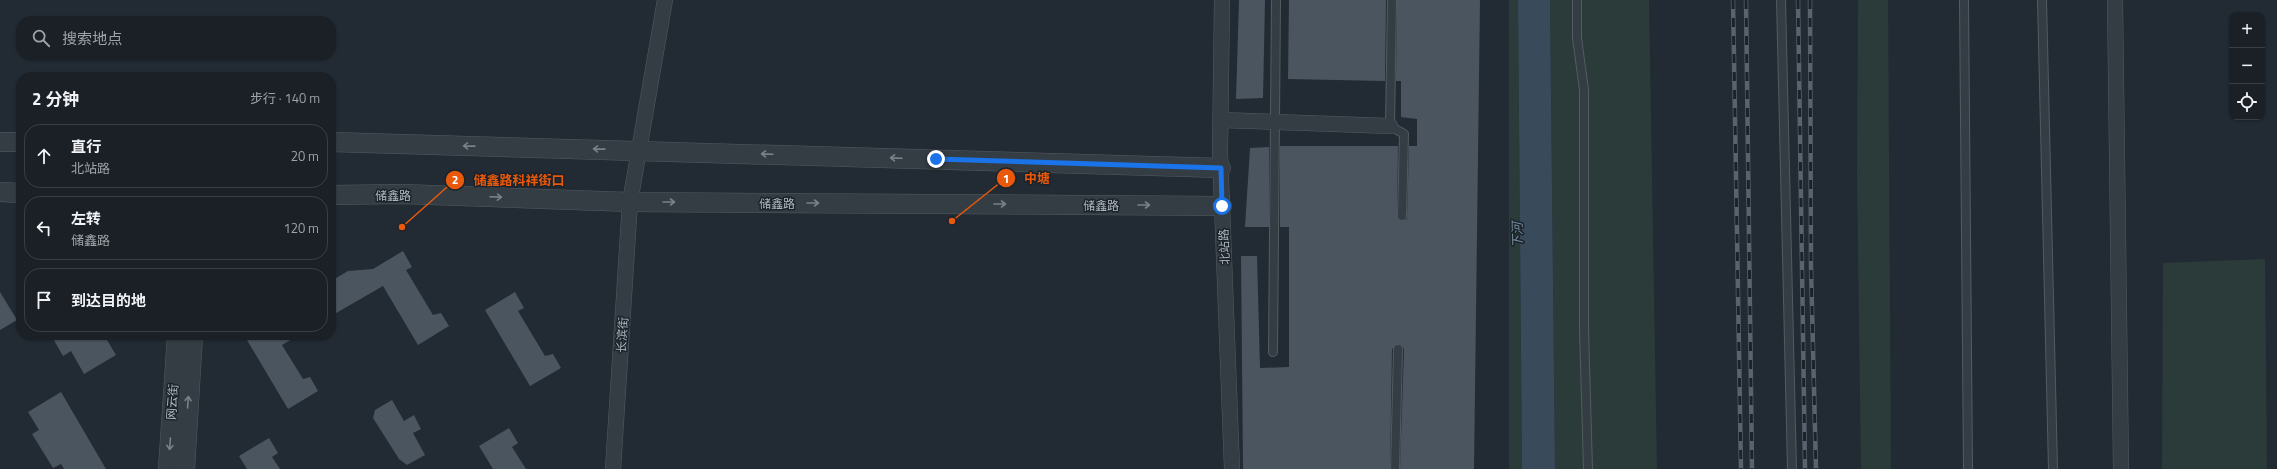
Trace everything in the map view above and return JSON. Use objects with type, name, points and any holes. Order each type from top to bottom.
[{"type":"street","name":"长滨街","points":[[613,469],[630,202],[665,0]]},
{"type":"street","name":"北站路","points":[[1222,0],[1220,120],[1221,168],[1232,469]]},
{"type":"street","points":[[2115,0],[2121,469]]},
{"type":"street","points":[[1220,120],[1390,126]]},
{"type":"street","points":[[0,142],[16,142]]},
{"type":"street","points":[[336,142],[1221,168]]},
{"type":"street","points":[[0,192],[16,193]]},
{"type":"street","name":"储鑫路","points":[[336,195],[402,194],[630,202],[1222,206]]},
{"type":"street","name":"网云街","points":[[168,469],[177,340]]},
{"type":"street","name":"网云街","points":[[185,469],[193,340]]},
{"type":"lane","points":[[1273,352],[1276,0]]},
{"type":"lane","points":[[1392,0],[1390,126],[1404,134],[1402,216]]},
{"type":"lane","points":[[1577,0],[1577,38],[1584,90],[1584,328],[1588,469]]},
{"type":"lane","points":[[1781,0],[1792,469]]},
{"type":"lane","points":[[1964,0],[1968,469]]},
{"type":"lane","points":[[2042,0],[2053,469]]},
{"type":"lane","points":[[1395,469],[1398,349]]},
{"type":"shaded area","points":[[1509,0],[1518,0],[1522,469],[1509,469]]},
{"type":"shaded area","points":[[1550,0],[1649,0],[1657,469],[1555,469]]},
{"type":"shaded area","points":[[1858,0],[1888,0],[1891,469],[1861,469],[1857,174]]},
{"type":"shaded area","points":[[2265,259],[2267,469],[2162,469],[2163,263]]},
{"type":"water","points":[[1518,0],[1550,0],[1555,469],[1522,469]]},
{"type":"building","points":[[1239,0],[1265,0],[1263,98],[1236,99]]},
{"type":"building","points":[[1289,0],[1386,0],[1385,81],[1288,79]]},
{"type":"building","points":[[1397,0],[1480,0],[1474,469],[1400,469],[1404,349],[1398,344],[1392,349],[1390,469],[1243,469],[1241,256],[1257,256],[1260,368],[1289,367],[1289,227],[1280,227],[1280,146],[1398,146],[1397,216],[1401,221],[1407,219],[1409,146],[1417,146],[1417,119],[1401,117],[1401,81],[1396,81]]},
{"type":"building","points":[[1269,147],[1269,227],[1245,227],[1250,148]]},
{"type":"building","points":[[403,251],[412,267],[406,270],[433,315],[441,313],[449,326],[418,345],[383,286],[336,313],[336,278],[348,271],[373,269]]},
{"type":"building","points":[[0,292],[16,321],[0,330]]},
{"type":"building","points":[[515,292],[524,308],[518,311],[545,356],[553,354],[561,368],[530,386],[485,310]]},
{"type":"building","points":[[54,340],[107,340],[116,355],[84,374],[71,351],[63,356]]},
{"type":"building","points":[[247,340],[290,340],[282,345],[303,379],[310,377],[318,391],[288,409]]},
{"type":"building","points":[[61,392],[106,469],[64,469],[61,464],[53,468],[32,434],[39,430],[28,412]]},
{"type":"building","points":[[392,400],[404,421],[414,415],[421,429],[413,433],[425,455],[407,465],[399,459],[373,418],[375,410]]},
{"type":"building","points":[[509,428],[518,443],[512,447],[526,469],[493,469],[479,446]]},
{"type":"building","points":[[269,438],[278,453],[272,457],[280,469],[247,469],[239,456]]},
{"type":"railway","points":[[1733,0],[1741,469]]},
{"type":"railway","points":[[1746,0],[1752,469]]},
{"type":"railway","points":[[1798,0],[1805,469]]},
{"type":"railway","points":[[1810,0],[1811,267],[1816,469]]},
{"type":"place","name":"中塘","points":[[952,221]]},
{"type":"place","name":"储鑫路科祥街口","points":[[402,227]]},
{"type":"route","points":[[936,159],[1221,168],[1222,206]]},
{"type":"water label","name":"下河","points":[[1517,235]]}]
